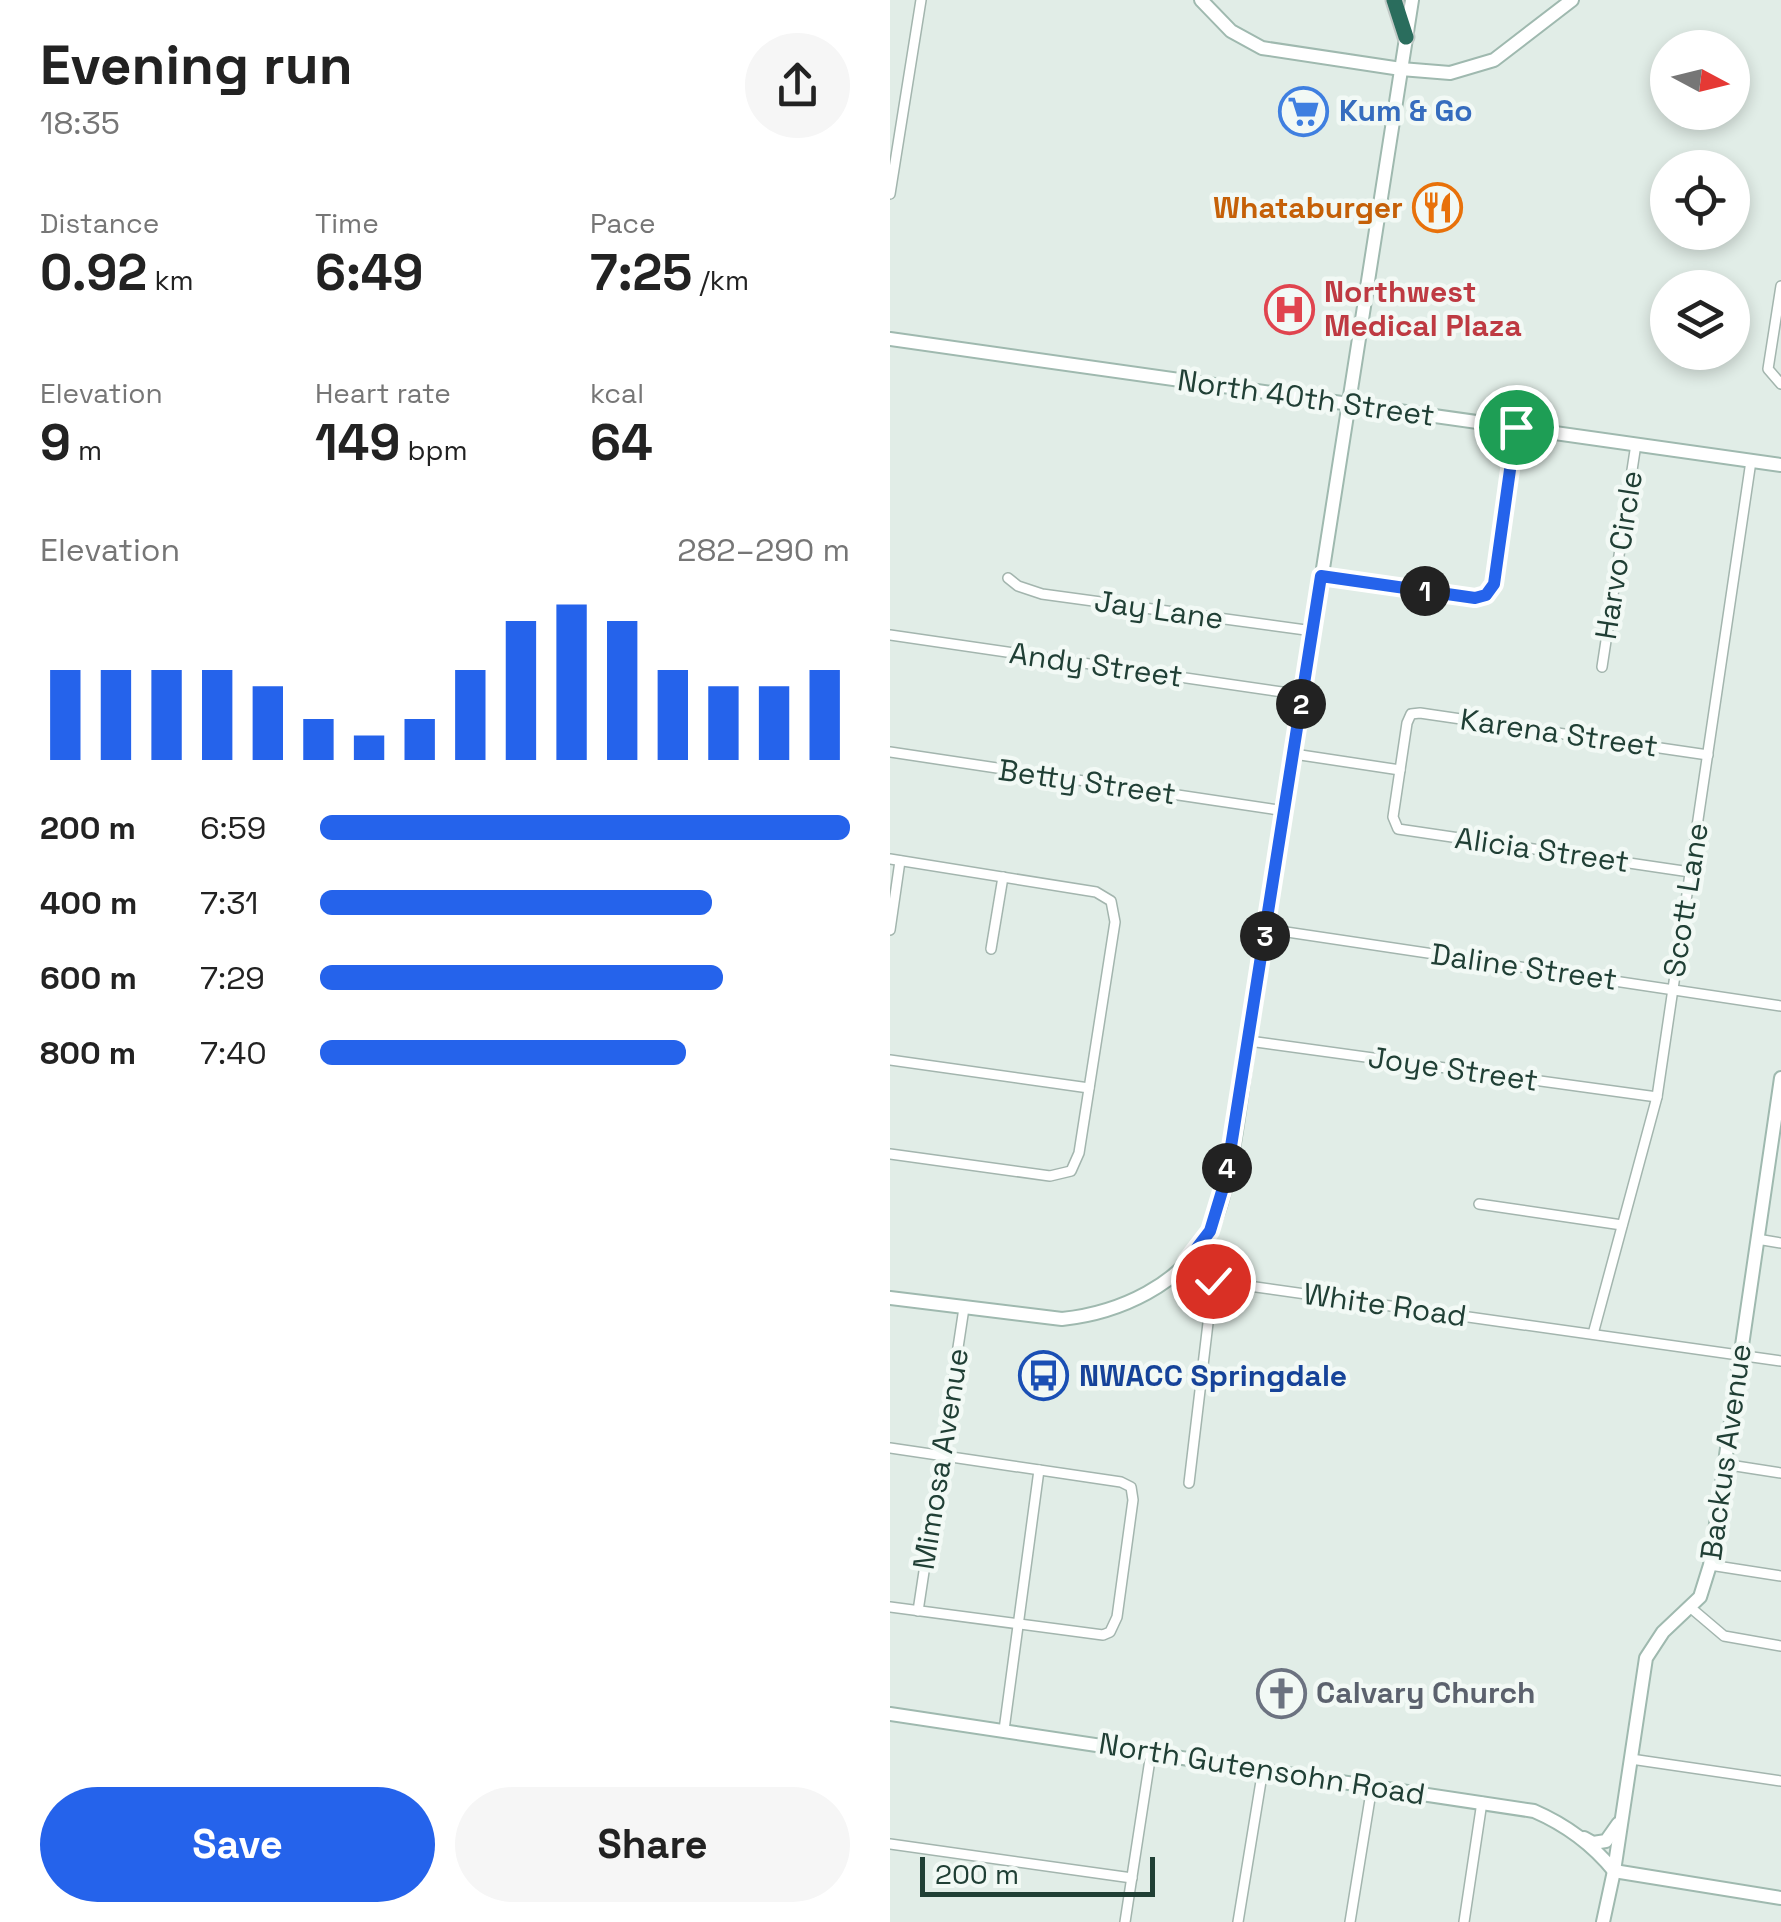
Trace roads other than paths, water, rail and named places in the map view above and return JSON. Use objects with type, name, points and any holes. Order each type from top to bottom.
[{"type":"highway","points":[[1394,0],[1406,37]]},
{"type":"street","points":[[890,194],[921,0]]},
{"type":"street","points":[[1201,0],[1230,30],[1262,48],[1450,74],[1494,60],[1572,0]]},
{"type":"street","points":[[890,1298],[1062,1319],[1082,1317],[1121,1306],[1168,1280],[1210,1231],[1220,1205],[1249,1041],[1412,0]]},
{"type":"street","points":[[1781,286],[1768,369],[1781,384]]},
{"type":"street","name":"North 40th Street","points":[[890,339],[1781,465]]},
{"type":"street","points":[[1321,576],[1475,598],[1486,595],[1494,584],[1516,427]]},
{"type":"street","name":"Harvo Circle","points":[[1602,667],[1636,444]]},
{"type":"street","name":"Scott Lane","points":[[1593,1334],[1657,1097],[1751,461]]},
{"type":"street","name":"Jay Lane","points":[[1008,578],[1042,594],[1313,631]]},
{"type":"street","name":"Andy Street","points":[[890,636],[1303,695]]},
{"type":"street","name":"Karena Street","points":[[1400,770],[1407,722],[1412,714],[1420,712],[1708,755]]},
{"type":"street","name":"Betty Street","points":[[890,752],[1285,811]]},
{"type":"street","points":[[1294,754],[1400,770]]},
{"type":"street","name":"Alicia Street","points":[[1400,770],[1394,827],[1690,872]]},
{"type":"street","points":[[890,930],[895,860],[1096,892],[1110,901],[1115,922],[1079,1153],[1071,1172],[1050,1176],[890,1154]]},
{"type":"street","points":[[991,948],[1003,877]]},
{"type":"street","name":"Daline Street","points":[[1267,928],[1781,1006]]},
{"type":"street","name":"Joye Street","points":[[1249,1041],[1657,1097]]},
{"type":"street","points":[[890,1060],[1089,1088]]},
{"type":"street","name":"Backus Avenue","points":[[1604,1922],[1646,1658],[1663,1632],[1700,1597],[1710,1566],[1757,1239],[1778,1124],[1781,1078]]},
{"type":"street","points":[[1479,1204],[1622,1225]]},
{"type":"street","points":[[1757,1239],[1781,1243]]},
{"type":"street","name":"White Road","points":[[1187,1261],[1213,1281],[1781,1362]]},
{"type":"street","points":[[1189,1483],[1213,1281]]},
{"type":"street","name":"Mimosa Avenue","points":[[918,1611],[964,1308]]},
{"type":"street","points":[[890,1448],[1121,1482],[1130,1487],[1133,1500],[1117,1617],[1110,1632],[1094,1634],[890,1607]]},
{"type":"street","points":[[1724,1464],[1781,1473]]},
{"type":"street","points":[[1004,1730],[1039,1470]]},
{"type":"street","points":[[1710,1566],[1781,1576]]},
{"type":"street","points":[[1691,1608],[1724,1636],[1781,1646]]},
{"type":"street","name":"North Gutensohn Road","points":[[890,1714],[1534,1810],[1572,1833],[1614,1871]]},
{"type":"street","points":[[1125,1922],[1151,1753]]},
{"type":"street","points":[[1631,1759],[1781,1781]]},
{"type":"street","points":[[1238,1922],[1262,1770]]},
{"type":"street","points":[[1350,1922],[1372,1786]]},
{"type":"street","points":[[1464,1922],[1482,1802]]},
{"type":"street","points":[[1572,1833],[1593,1843],[1606,1841],[1617,1829],[1624,1808]]},
{"type":"street","points":[[890,1844],[1132,1878]]},
{"type":"street","points":[[1614,1871],[1781,1898]]},
{"type":"place","name":"Kum & Go","points":[[1304,111]]},
{"type":"place","name":"Whataburger","points":[[1438,208]]},
{"type":"place","name":"Northwest Medical Plaza","points":[[1289,309]]},
{"type":"place","name":"NWACC Springdale","points":[[1044,1376]]},
{"type":"place","name":"Calvary Church","points":[[1281,1693]]}]
